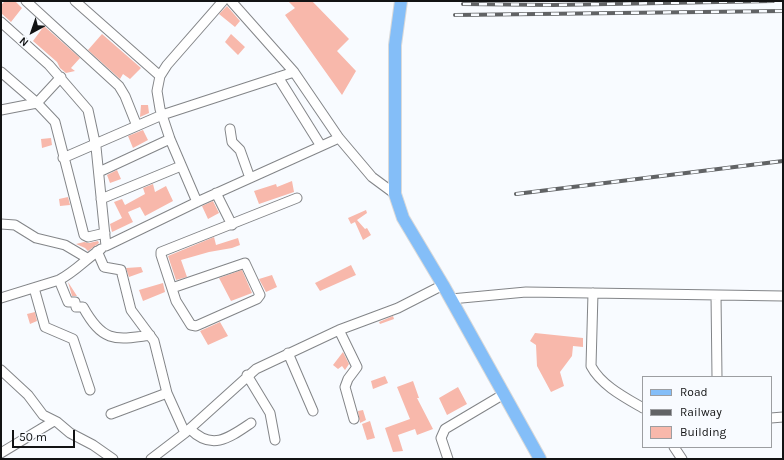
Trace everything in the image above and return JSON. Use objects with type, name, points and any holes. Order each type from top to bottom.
[{"type":"main road","points":[[401,1],[395,45],[395,194],[403,218],[451,299],[540,459]]},
{"type":"street","points":[[26,1],[119,86],[125,96],[137,126]]},
{"type":"street","points":[[76,1],[160,76]]},
{"type":"street","points":[[197,202],[170,139],[156,91],[160,76],[167,65],[223,1]]},
{"type":"street","points":[[231,1],[294,72],[339,138],[372,177],[395,194]]},
{"type":"street","points":[[1,22],[61,77],[88,110],[99,172],[106,246]]},
{"type":"street","points":[[1,72],[37,103],[55,122],[63,158],[84,235],[88,238],[105,233]]},
{"type":"street","points":[[63,158],[162,115],[294,72]]},
{"type":"street","points":[[1,110],[37,103],[61,77]]},
{"type":"street","points":[[278,78],[321,146]]},
{"type":"street","points":[[230,130],[232,142],[240,150],[250,178]]},
{"type":"street","points":[[1,298],[60,280],[68,276],[87,258],[106,246],[216,193],[339,138]]},
{"type":"street","points":[[99,172],[170,139]]},
{"type":"street","points":[[101,199],[181,166]]},
{"type":"street","points":[[216,193],[232,225]]},
{"type":"street","points":[[172,288],[243,262],[247,265],[260,295],[257,299],[193,326],[188,323],[180,309],[172,288],[161,252],[297,198]]},
{"type":"street","points":[[1,224],[15,225],[36,238],[65,245],[87,258]]},
{"type":"street","points":[[97,251],[104,267],[121,270],[131,310],[150,335],[156,347],[167,393],[188,431],[204,440],[217,440],[231,437],[251,423]]},
{"type":"street","points":[[60,280],[68,302],[75,302],[76,307],[83,307],[95,327],[100,331],[116,337],[126,338],[150,335]]},
{"type":"street","points":[[157,457],[256,369],[339,330],[398,308],[443,285]]},
{"type":"street","points":[[34,288],[45,327],[73,339],[90,390]]},
{"type":"street","points":[[451,299],[526,292],[783,296]]},
{"type":"street","points":[[593,293],[591,366],[604,382],[642,407]]},
{"type":"street","points":[[716,295],[717,376]]},
{"type":"street","points":[[339,330],[356,365],[356,369],[348,379],[345,387],[354,419]]},
{"type":"street","points":[[288,353],[313,411]]},
{"type":"street","points":[[1,370],[28,395],[43,415],[70,433],[93,445],[113,459]]},
{"type":"street","points":[[247,376],[270,413],[276,440]]},
{"type":"street","points":[[111,414],[167,393]]},
{"type":"street","points":[[448,459],[441,438],[445,429],[504,394]]},
{"type":"street","points":[[772,418],[783,417]]},
{"type":"street","points":[[1,453],[54,421]]},
{"type":"street","points":[[675,448],[682,459]]},
{"type":"building","points":[[5,1],[15,1],[22,8],[11,22],[1,13],[1,5]]},
{"type":"building","points":[[288,1],[312,1],[349,39],[337,51],[356,71],[342,95],[285,15],[295,8]]},
{"type":"building","points":[[227,6],[240,21],[235,27],[219,14]]},
{"type":"building","points":[[44,26],[80,58],[71,68],[75,71],[66,73],[60,68],[57,62],[33,41]]},
{"type":"building","points":[[102,34],[141,68],[130,79],[123,74],[120,79],[88,50]]},
{"type":"building","points":[[231,34],[245,47],[238,55],[225,42]]},
{"type":"building","points":[[141,105],[148,105],[149,113],[140,117]]},
{"type":"building","points":[[143,130],[148,140],[133,148],[128,136]]},
{"type":"building","points":[[51,138],[52,145],[42,148],[41,139]]},
{"type":"building","points":[[117,170],[121,179],[110,183],[107,175]]},
{"type":"building","points":[[292,181],[294,192],[259,204],[254,191],[276,184],[277,187]]},
{"type":"building","points":[[153,184],[155,192],[166,186],[173,201],[145,216],[140,207],[128,212],[133,222],[112,232],[110,224],[122,218],[114,202],[122,199],[125,205],[145,194],[143,188]]},
{"type":"building","points":[[68,197],[70,205],[60,206],[59,199]]},
{"type":"building","points":[[213,201],[219,213],[208,219],[202,206]]},
{"type":"building","points":[[366,210],[367,213],[357,220],[365,229],[367,228],[371,235],[363,240],[355,222],[351,224],[348,218]]},
{"type":"building","points":[[214,237],[216,245],[238,238],[240,245],[181,260],[187,277],[176,280],[168,256]]},
{"type":"building","points":[[98,241],[99,243],[88,251],[76,244],[84,242],[89,243]]},
{"type":"building","points":[[351,265],[356,275],[320,291],[315,283]]},
{"type":"building","points":[[141,267],[143,272],[129,277],[126,268]]},
{"type":"building","points":[[242,270],[252,293],[231,301],[219,278]]},
{"type":"building","points":[[272,275],[277,287],[266,292],[259,279]]},
{"type":"building","points":[[68,282],[77,296],[72,296]]},
{"type":"building","points":[[163,283],[165,292],[143,301],[139,290]]},
{"type":"building","points":[[35,312],[37,321],[30,324],[27,314]]},
{"type":"building","points":[[393,316],[394,319],[380,324],[379,322]]},
{"type":"building","points":[[220,322],[228,336],[208,345],[200,331]]},
{"type":"building","points":[[535,333],[583,338],[583,347],[573,346],[572,356],[560,372],[564,386],[551,392],[537,366],[536,345],[530,341]]},
{"type":"building","points":[[343,352],[349,364],[345,370],[342,366],[338,369],[333,365]]},
{"type":"building","points":[[385,376],[388,383],[373,389],[371,381]]},
{"type":"building","points":[[413,381],[419,398],[417,398],[433,429],[417,435],[415,429],[398,435],[403,451],[393,452],[385,428],[410,419],[397,387]]},
{"type":"building","points":[[458,387],[467,404],[447,415],[439,398]]},
{"type":"building","points":[[363,410],[366,420],[360,423],[358,411]]},
{"type":"building","points":[[370,421],[375,438],[367,440],[362,424]]},
{"type":"railway","points":[[463,4],[553,5],[773,1]]},
{"type":"railway","points":[[455,15],[783,11]]},
{"type":"railway","points":[[516,194],[783,161]]}]
